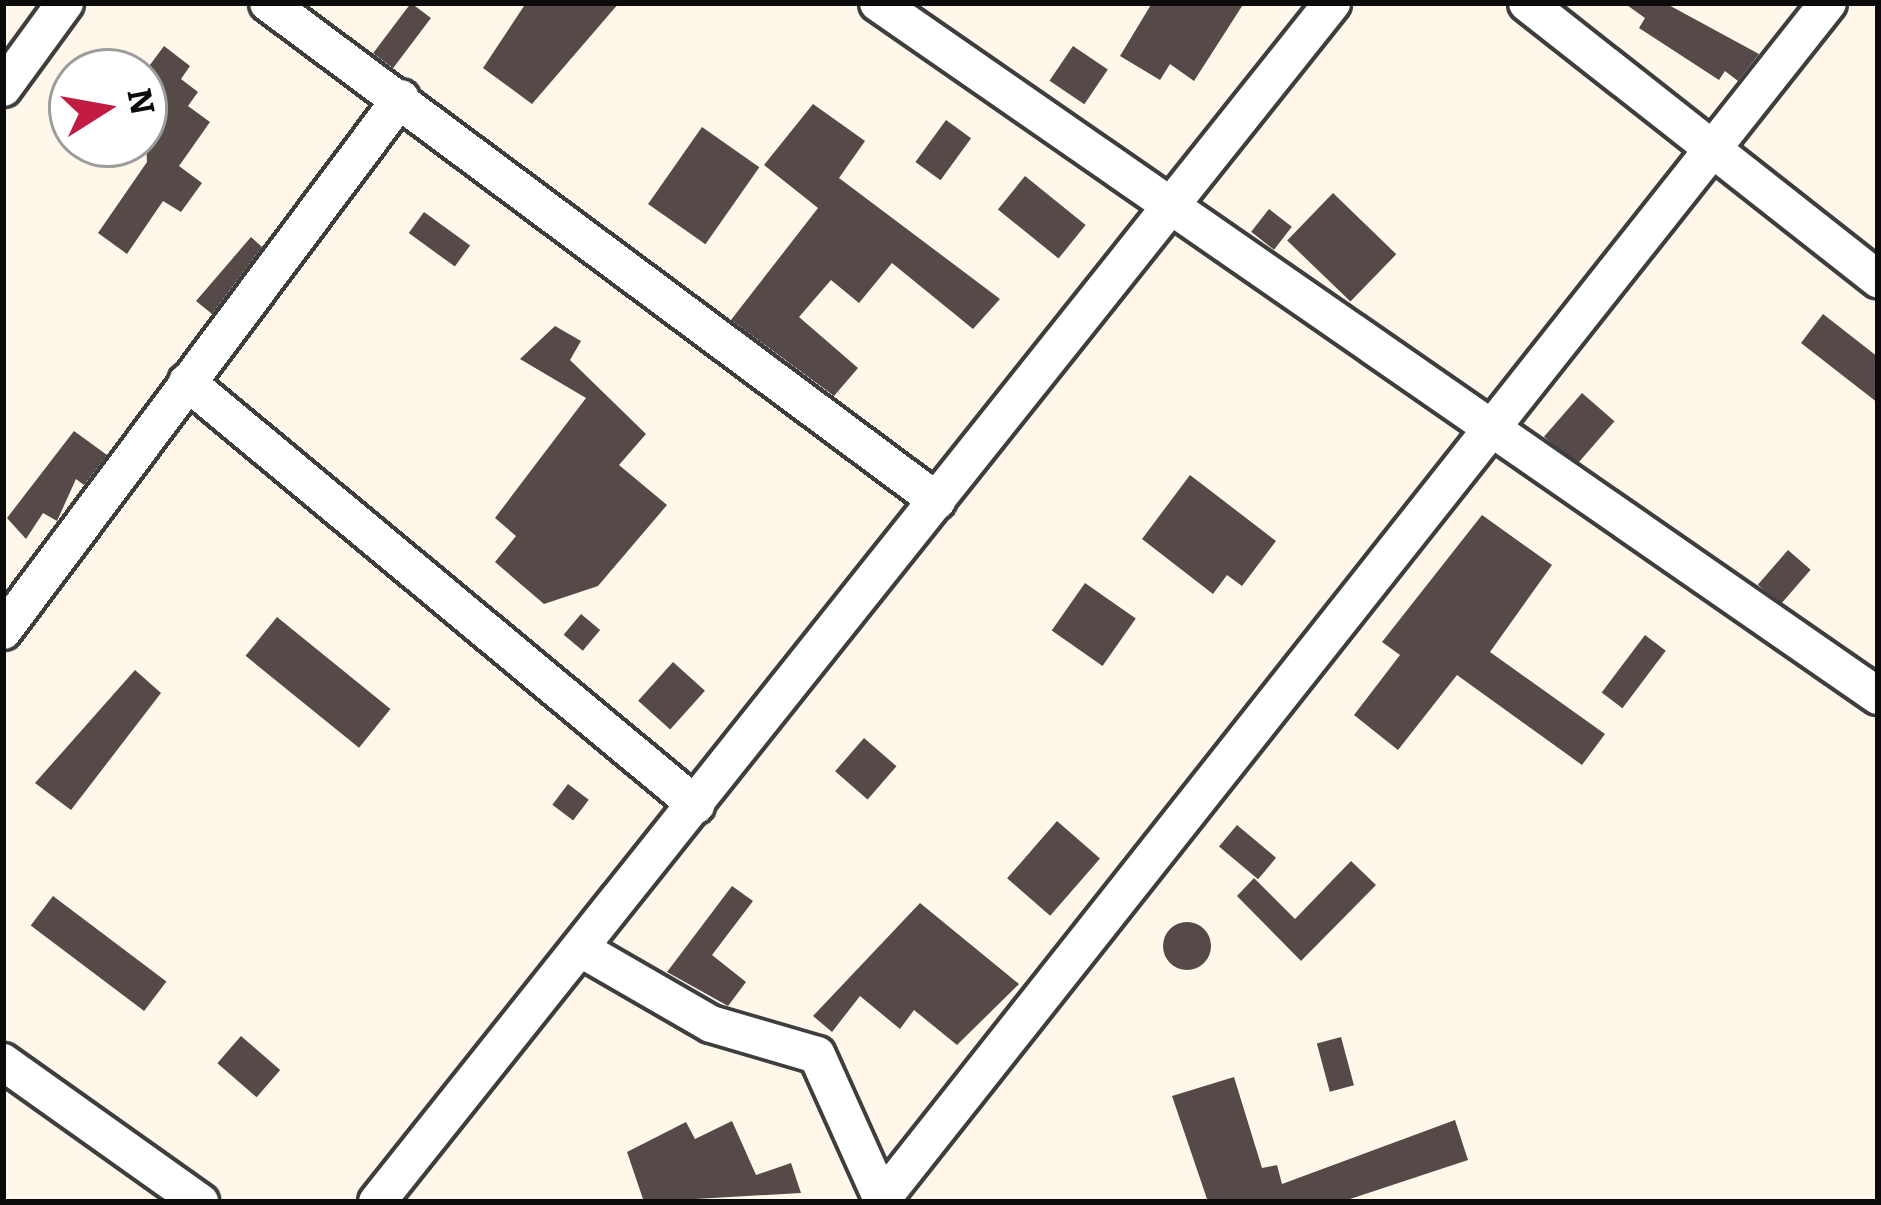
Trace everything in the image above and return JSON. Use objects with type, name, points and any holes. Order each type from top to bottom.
[{"type":"street","points":[[3,88],[65,3]]},
{"type":"street","points":[[268,3],[937,501]]},
{"type":"street","points":[[878,3],[1166,212],[1496,426],[1878,696]]},
{"type":"street","points":[[376,1202],[1332,3]]},
{"type":"street","points":[[1527,3],[1714,143],[1878,279]]},
{"type":"street","points":[[581,949],[712,1024],[817,1055],[883,1200],[1828,3]]},
{"type":"street","points":[[3,631],[401,98]]},
{"type":"street","points":[[188,382],[696,805]]},
{"type":"street","points":[[3,1062],[200,1202]]},
{"type":"building","points":[[411,3],[431,18],[393,68],[373,53]]},
{"type":"building","points":[[526,3],[619,3],[532,104],[483,68]]},
{"type":"building","points":[[1152,3],[1244,3],[1194,81],[1170,64],[1160,80],[1120,56]]},
{"type":"building","points":[[1624,3],[1665,3],[1759,54],[1738,81],[1725,71],[1719,80],[1639,28],[1645,18]]},
{"type":"building","points":[[1073,46],[1108,69],[1084,104],[1050,81]]},
{"type":"building","points":[[168,49],[190,66],[181,79],[198,92],[188,106],[210,122],[179,166],[202,183],[181,212],[163,201],[127,254],[98,233],[143,168],[168,168]]},
{"type":"building","points":[[813,104],[865,141],[839,178],[1000,299],[973,329],[892,263],[859,303],[831,280],[799,317],[858,368],[834,396],[731,320],[818,208],[764,165]]},
{"type":"building","points":[[946,120],[971,138],[941,180],[915,162]]},
{"type":"building","points":[[702,127],[759,167],[705,244],[648,204]]},
{"type":"building","points":[[1025,176],[1086,225],[1059,259],[998,209]]},
{"type":"building","points":[[1333,193],[1396,254],[1350,302],[1287,240]]},
{"type":"building","points":[[1269,209],[1292,227],[1274,250],[1251,232]]},
{"type":"building","points":[[424,212],[470,246],[455,267],[409,233]]},
{"type":"building","points":[[251,237],[262,247],[212,314],[196,301]]},
{"type":"building","points":[[1823,314],[1878,357],[1878,403],[1801,343]]},
{"type":"building","points":[[555,326],[581,341],[570,360],[646,434],[619,465],[667,505],[598,586],[544,604],[495,562],[516,536],[495,518],[586,398],[520,359]]},
{"type":"building","points":[[1582,393],[1614,421],[1576,465],[1544,437]]},
{"type":"building","points":[[74,431],[107,455],[84,485],[76,479],[57,521],[43,513],[26,539],[7,518]]},
{"type":"building","points":[[1190,475],[1276,541],[1242,586],[1227,575],[1213,594],[1142,539]]},
{"type":"building","points":[[1482,515],[1552,565],[1490,652],[1605,734],[1582,765],[1457,675],[1398,750],[1354,715],[1400,655],[1382,642]]},
{"type":"building","points":[[1788,550],[1811,570],[1780,604],[1758,585]]},
{"type":"building","points":[[1085,583],[1136,619],[1103,666],[1052,631]]},
{"type":"building","points":[[581,614],[600,630],[583,651],[564,635]]},
{"type":"building","points":[[277,617],[390,709],[359,748],[246,656]]},
{"type":"building","points":[[1645,635],[1666,651],[1622,708],[1602,693]]},
{"type":"building","points":[[673,662],[705,691],[670,729],[638,701]]},
{"type":"building","points":[[135,670],[161,693],[71,810],[35,783]]},
{"type":"building","points":[[864,738],[896,766],[868,799],[835,771]]},
{"type":"building","points":[[568,784],[589,800],[573,820],[552,805]]},
{"type":"building","points":[[1057,821],[1100,858],[1050,916],[1007,878]]},
{"type":"building","points":[[1237,825],[1276,858],[1258,879],[1219,846]]},
{"type":"building","points":[[1351,861],[1376,885],[1301,961],[1237,896],[1254,878],[1295,919]]},
{"type":"building","points":[[732,886],[753,901],[712,955],[746,982],[728,1006],[667,972]]},
{"type":"building","points":[[53,896],[166,981],[144,1011],[31,926]]},
{"type":"building","points":[[920,903],[1019,984],[957,1045],[914,1010],[900,1029],[860,996],[832,1032],[813,1016]]},
{"type":"building","points":[[1187,922],[1204,929],[1211,946],[1204,963],[1187,970],[1170,963],[1163,946],[1170,929]]},
{"type":"building","points":[[241,1036],[280,1070],[257,1097],[217,1063]]},
{"type":"building","points":[[1341,1037],[1354,1085],[1330,1092],[1317,1043]]},
{"type":"building","points":[[1234,1077],[1262,1168],[1277,1165],[1282,1184],[1455,1120],[1468,1160],[1341,1202],[1208,1202],[1172,1096]]},
{"type":"building","points":[[732,1121],[756,1175],[791,1163],[801,1193],[644,1202],[627,1152],[686,1122],[695,1139]]}]
